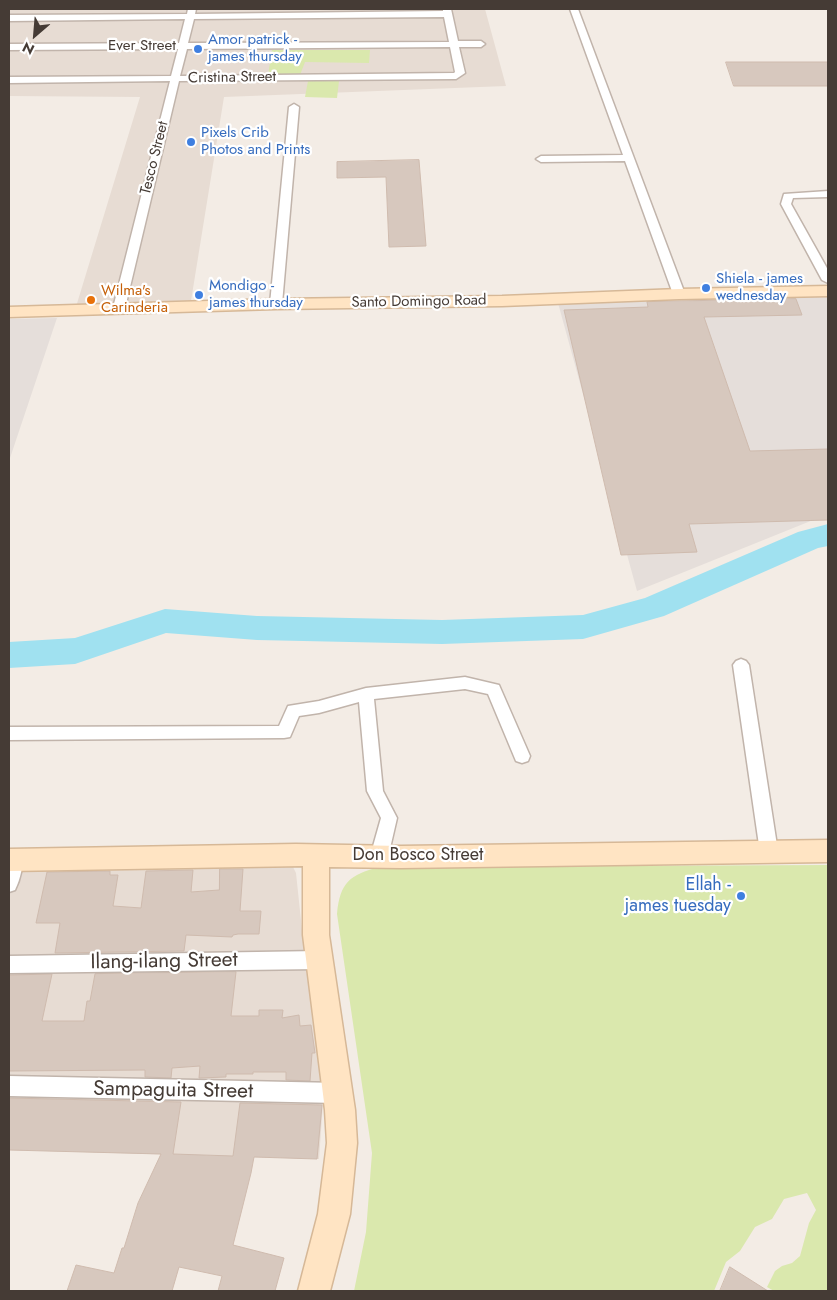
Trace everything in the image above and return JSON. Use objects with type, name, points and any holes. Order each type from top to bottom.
[{"type":"street","points":[[574,9],[679,294]]},
{"type":"street","points":[[9,18],[191,13],[447,11],[455,44]]},
{"type":"street","name":"Tesco Street","points":[[119,308],[191,13]]},
{"type":"street","name":"Cristina Street","points":[[9,80],[456,76],[460,72],[455,44]]},
{"type":"street","name":"Ever Street","points":[[9,47],[481,44]]},
{"type":"street","points":[[276,304],[294,108]]},
{"type":"street","points":[[541,159],[628,158]]},
{"type":"street","points":[[828,194],[788,196],[786,204],[828,280]]},
{"type":"street","name":"Santo Domingo Road","points":[[9,312],[276,304],[502,301],[679,294],[828,291]]},
{"type":"street","points":[[741,665],[769,852]]},
{"type":"street","points":[[9,734],[284,732],[294,710],[319,707],[366,694],[464,683],[494,689],[522,756]]},
{"type":"street","points":[[366,694],[375,791],[389,818],[379,857]]},
{"type":"street","name":"Don Bosco Street","points":[[11,859],[316,855],[379,857],[828,851]]},
{"type":"street","points":[[314,1291],[334,1214],[342,1143],[338,1094],[319,960],[315,902],[316,855]]},
{"type":"street","points":[[9,884],[11,859]]},
{"type":"street","name":"Ilang-ilang Street","points":[[9,965],[319,960]]},
{"type":"street","name":"Sampaguita Street","points":[[9,1086],[338,1094]]},
{"type":"shaded area","points":[[9,9],[485,9],[506,86],[224,97],[190,307],[75,310],[140,97],[9,96]]},
{"type":"shaded area","points":[[828,296],[828,514],[637,591],[558,303]]},
{"type":"shaded area","points":[[57,318],[9,461],[9,319]]},
{"type":"shaded area","points":[[278,862],[292,865],[296,873],[306,968],[324,1089],[319,1159],[9,1150],[9,867]]},
{"type":"green space","points":[[272,50],[370,50],[369,63],[305,62],[300,75],[268,75]]},
{"type":"green space","points":[[308,81],[339,81],[337,98],[305,97]]},
{"type":"green space","points":[[828,865],[828,1291],[774,1291],[767,1287],[775,1271],[782,1266],[792,1263],[800,1256],[809,1223],[816,1210],[807,1193],[784,1199],[772,1219],[755,1227],[740,1251],[726,1262],[714,1291],[354,1291],[366,1232],[372,1153],[337,914],[341,894],[348,882],[361,873],[379,867]]},
{"type":"building","points":[[726,62],[828,62],[828,86],[734,86]]},
{"type":"building","points":[[419,160],[426,246],[389,247],[386,177],[337,178],[337,162]]},
{"type":"building","points":[[796,299],[802,315],[704,317],[750,451],[828,449],[828,520],[689,524],[697,552],[621,555],[564,310],[648,307],[647,302]]},
{"type":"building","points":[[220,869],[243,869],[240,911],[261,911],[259,934],[238,934],[232,937],[186,935],[184,951],[55,953],[60,923],[36,923],[47,872],[110,871],[110,875],[118,875],[113,906],[141,908],[146,871],[193,870],[191,892],[219,890]]},
{"type":"building","points":[[236,972],[231,1016],[259,1016],[259,1010],[283,1010],[282,1018],[299,1015],[300,1026],[311,1025],[315,1053],[312,1053],[310,1081],[286,1080],[286,1072],[253,1072],[253,1074],[226,1074],[226,1077],[199,1078],[200,1066],[172,1068],[171,1078],[145,1077],[145,1070],[9,1071],[9,975],[52,974],[42,1021],[84,1021],[87,1001],[90,1001],[95,974]]},
{"type":"building","points":[[9,1098],[181,1102],[173,1154],[233,1156],[240,1103],[322,1105],[317,1159],[254,1157],[233,1245],[284,1258],[275,1291],[218,1291],[222,1276],[179,1267],[172,1291],[67,1291],[76,1265],[114,1273],[138,1203],[161,1154],[9,1150]]},
{"type":"building","points":[[730,1267],[768,1291],[720,1291]]},
{"type":"waterway","points":[[9,655],[75,651],[165,621],[257,628],[442,632],[583,627],[653,608],[809,540],[828,535]]},
{"type":"place","name":"Amor patrick - james thursday","points":[[198,49]]},
{"type":"place","name":"Pixels Crib Photos and Prints","points":[[191,142]]},
{"type":"place","name":"Shiela - james wednesday","points":[[706,288]]},
{"type":"place","name":"Mondigo - james thursday","points":[[199,295]]},
{"type":"place","name":"Wilma's Carinderia","points":[[91,300]]},
{"type":"place","name":"Ellah - james tuesday","points":[[741,896]]}]
